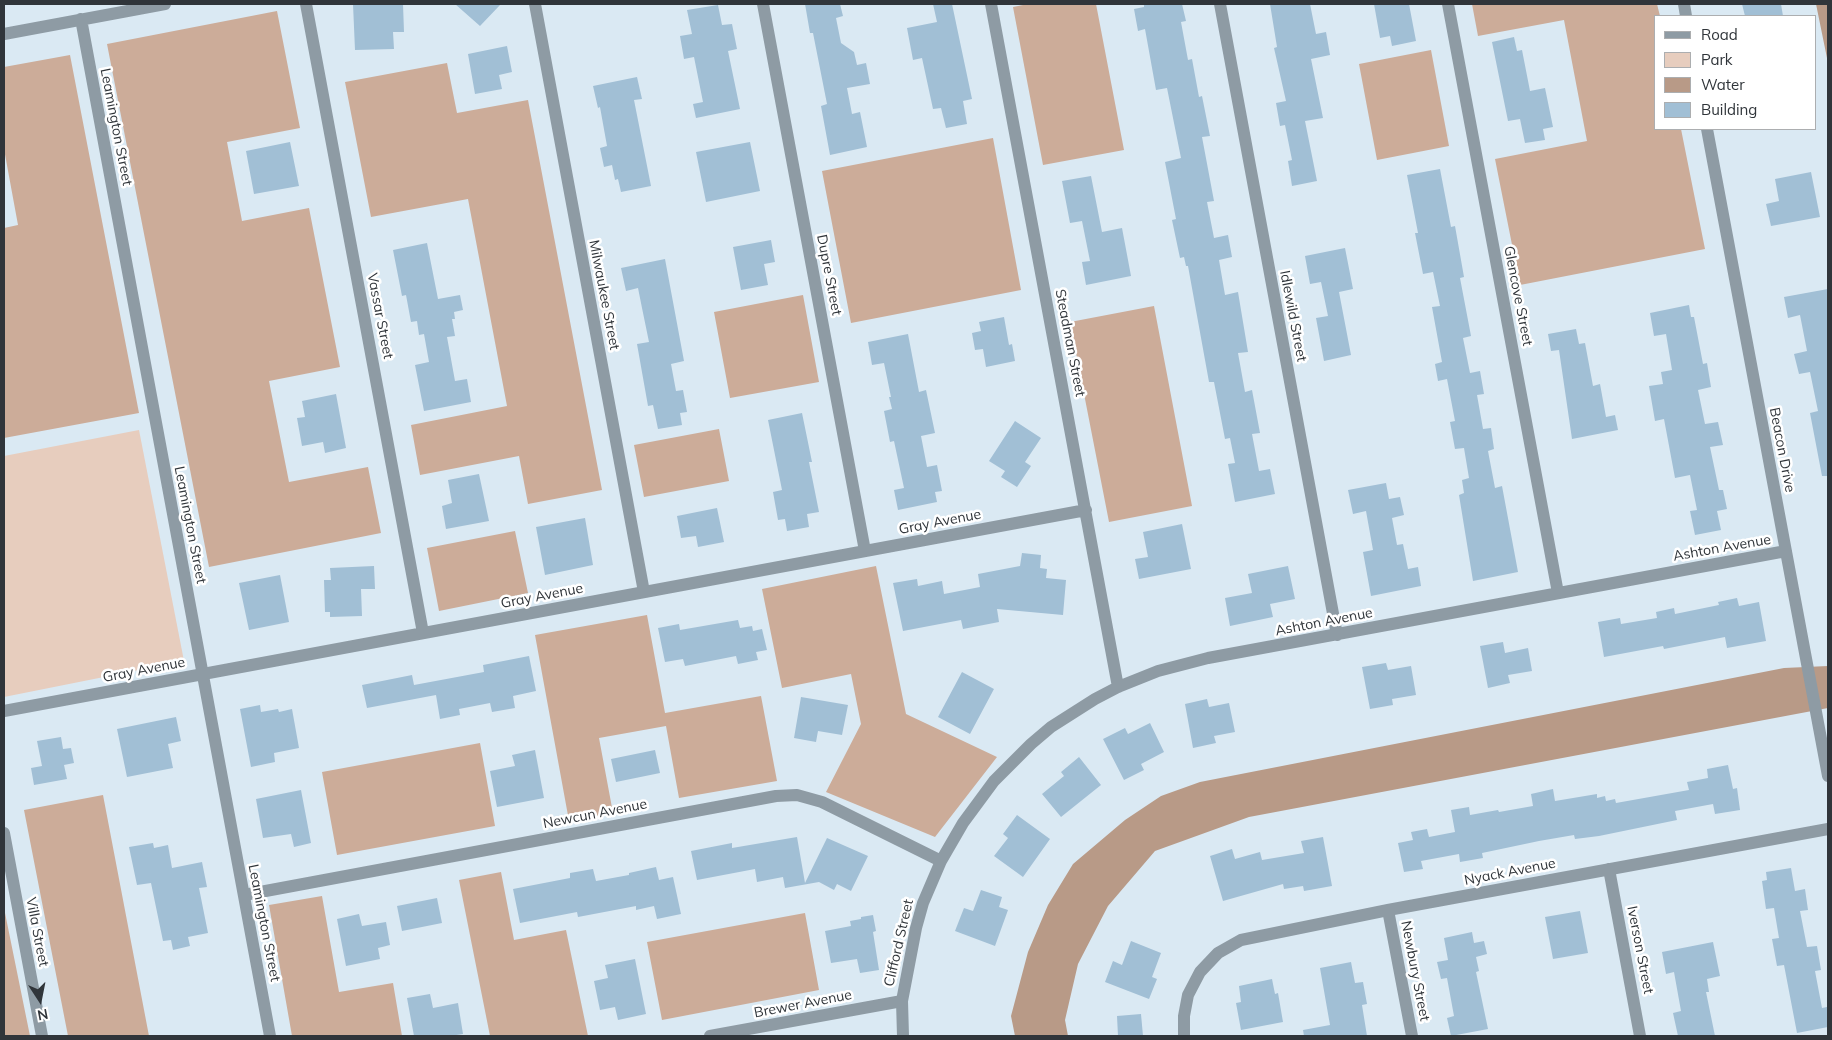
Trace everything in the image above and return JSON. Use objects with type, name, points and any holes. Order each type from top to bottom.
[{"type":"street","points":[[4,34],[165,4]]},
{"type":"street","name":"Vassar Street","points":[[306,4],[423,633]]},
{"type":"street","name":"Milwaukee Street","points":[[535,4],[644,592]]},
{"type":"street","name":"Dupre Street","points":[[763,4],[865,551]]},
{"type":"street","name":"Steadman Street","points":[[991,4],[1118,687]]},
{"type":"street","name":"Idlewild Street","points":[[1220,4],[1337,635]]},
{"type":"street","name":"Glencove Street","points":[[1448,4],[1558,593]]},
{"type":"street","name":"Leamington Street","points":[[81,19],[270,1036]]},
{"type":"street","name":"Beacon Drive","points":[[1707,130],[1828,776]]},
{"type":"street","name":"Gray Avenue","points":[[4,711],[1086,510]]},
{"type":"street","name":"Ashton Avenue","points":[[941,861],[978,801],[1012,762],[1038,738],[1073,712],[1118,687],[1158,671],[1183,664],[1786,551]]},
{"type":"street","name":"Newcun Avenue","points":[[244,895],[757,799],[790,795],[822,802],[941,861]]},
{"type":"street","name":"Nyack Avenue","points":[[1184,1036],[1184,1016],[1188,995],[1200,972],[1218,953],[1241,940],[1388,910],[1828,829]]},
{"type":"street","name":"Villa Street","points":[[4,833],[42,1036]]},
{"type":"street","name":"Clifford Street","points":[[903,1036],[902,1001],[916,928],[923,903],[941,861]]},
{"type":"street","name":"Iverson Street","points":[[1609,869],[1640,1036]]},
{"type":"street","name":"Newbury Street","points":[[1388,910],[1412,1036]]},
{"type":"street","name":"Brewer Avenue","points":[[710,1036],[902,1001]]},
{"type":"green space","points":[[139,430],[184,661],[4,697],[4,456]]},
{"type":"shaded area","points":[[1028,4],[1096,4],[1124,150],[1043,165],[1013,7]]},
{"type":"shaded area","points":[[1472,4],[1657,4],[1660,15],[1654,15],[1654,130],[1681,130],[1705,249],[1520,285],[1495,159],[1587,141],[1564,20],[1478,36]]},
{"type":"shaded area","points":[[277,11],[300,128],[227,142],[242,221],[309,208],[340,367],[269,381],[289,482],[368,467],[381,533],[209,567],[107,44]]},
{"type":"shaded area","points":[[1431,50],[1449,146],[1377,160],[1359,64]]},
{"type":"shaded area","points":[[70,55],[139,413],[4,438],[4,228],[18,225],[4,149],[4,67]]},
{"type":"shaded area","points":[[447,63],[457,113],[528,100],[602,490],[528,504],[519,456],[420,475],[411,425],[507,406],[468,199],[371,217],[345,82]]},
{"type":"shaded area","points":[[993,138],[1021,290],[851,323],[822,171]]},
{"type":"shaded area","points":[[803,295],[819,382],[730,398],[714,312]]},
{"type":"shaded area","points":[[1154,306],[1192,506],[1109,522],[1070,322]]},
{"type":"shaded area","points":[[719,429],[729,481],[644,497],[634,445]]},
{"type":"shaded area","points":[[515,531],[528,593],[439,611],[427,548]]},
{"type":"shaded area","points":[[876,566],[906,714],[997,757],[935,837],[826,792],[861,724],[851,674],[782,688],[762,589]]},
{"type":"shaded area","points":[[647,615],[665,713],[761,696],[777,781],[679,798],[666,726],[599,738],[613,813],[569,821],[535,635]]},
{"type":"shaded area","points":[[480,743],[495,826],[337,855],[322,772]]},
{"type":"shaded area","points":[[103,795],[149,1036],[68,1036],[24,810]]},
{"type":"shaded area","points":[[501,872],[514,940],[566,930],[588,1036],[490,1036],[459,880]]},
{"type":"shaded area","points":[[322,896],[339,992],[393,983],[402,1036],[292,1036],[269,905]]},
{"type":"shaded area","points":[[4,908],[30,1036],[4,1036]]},
{"type":"shaded area","points":[[805,913],[819,990],[662,1020],[647,942]]},
{"type":"water","points":[[1816,4],[1828,4],[1828,63]]},
{"type":"water","points":[[1828,666],[1828,708],[1249,817],[1155,851],[1108,906],[1078,964],[1065,1020],[1068,1036],[1015,1036],[1011,1016],[1028,952],[1048,905],[1073,864],[1125,820],[1161,796],[1200,782],[1784,668]]},
{"type":"building","points":[[353,4],[403,4],[404,32],[393,32],[394,49],[355,50]]},
{"type":"building","points":[[455,4],[501,4],[480,26]]},
{"type":"building","points":[[805,4],[840,4],[843,16],[836,18],[841,43],[854,52],[857,65],[866,63],[870,84],[847,88],[852,114],[860,112],[867,147],[830,155],[821,106],[827,104],[813,33],[810,33]]},
{"type":"building","points":[[933,4],[952,4],[972,99],[963,101],[967,124],[946,128],[941,108],[933,109],[922,58],[913,60],[907,28],[937,22]]},
{"type":"building","points":[[1144,4],[1182,4],[1186,21],[1181,22],[1188,60],[1192,59],[1199,97],[1202,96],[1210,136],[1202,137],[1214,201],[1207,202],[1214,238],[1228,235],[1232,257],[1219,260],[1225,295],[1238,292],[1248,352],[1238,353],[1245,392],[1252,390],[1260,433],[1252,434],[1259,471],[1270,469],[1275,494],[1235,502],[1228,464],[1235,463],[1230,438],[1225,439],[1214,382],[1209,382],[1188,266],[1186,266],[1184,257],[1180,258],[1172,220],[1176,219],[1165,162],[1181,158],[1167,88],[1156,90],[1145,29],[1138,31],[1134,9],[1144,7]]},
{"type":"building","points":[[1270,4],[1310,4],[1316,34],[1326,32],[1330,55],[1311,59],[1323,118],[1305,121],[1317,181],[1292,186],[1288,161],[1292,160],[1285,125],[1280,126],[1276,103],[1286,101],[1274,48],[1277,47]]},
{"type":"building","points":[[1374,4],[1409,4],[1416,41],[1392,46],[1390,36],[1380,38]]},
{"type":"building","points":[[1742,4],[1781,4],[1783,15],[1745,15]]},
{"type":"building","points":[[718,5],[722,25],[732,24],[737,49],[728,51],[740,109],[696,118],[693,104],[703,102],[694,57],[684,59],[680,36],[692,34],[687,10]]},
{"type":"building","points":[[1514,37],[1517,51],[1522,50],[1530,91],[1545,88],[1553,127],[1543,129],[1545,140],[1525,143],[1520,119],[1508,121],[1492,42]]},
{"type":"building","points":[[507,46],[512,72],[499,75],[502,89],[475,94],[468,54]]},
{"type":"building","points":[[637,77],[642,99],[634,100],[651,186],[621,192],[618,179],[615,180],[612,165],[604,167],[600,148],[607,146],[600,107],[598,108],[593,86]]},
{"type":"building","points":[[290,142],[299,186],[254,194],[246,151]]},
{"type":"building","points":[[750,142],[760,191],[706,202],[696,152]]},
{"type":"building","points":[[1440,169],[1451,227],[1455,226],[1464,277],[1460,278],[1471,336],[1463,338],[1470,373],[1480,371],[1484,394],[1477,395],[1483,429],[1491,428],[1494,449],[1488,451],[1495,488],[1502,486],[1518,572],[1473,581],[1459,495],[1464,493],[1462,480],[1469,478],[1464,448],[1455,449],[1450,422],[1455,421],[1447,379],[1438,381],[1435,364],[1442,362],[1432,307],[1440,306],[1433,272],[1423,274],[1415,233],[1418,233],[1407,175]]},
{"type":"building","points":[[1811,172],[1820,217],[1771,226],[1766,204],[1779,201],[1775,179]]},
{"type":"building","points":[[1091,176],[1102,232],[1122,228],[1131,276],[1086,285],[1082,262],[1090,261],[1082,221],[1070,223],[1062,181]]},
{"type":"building","points":[[771,240],[775,262],[764,264],[768,285],[741,290],[733,247]]},
{"type":"building","points":[[427,243],[438,299],[460,295],[463,310],[454,312],[455,319],[452,319],[455,336],[447,337],[455,381],[467,379],[471,402],[424,411],[415,365],[429,362],[424,334],[419,335],[417,321],[411,322],[406,295],[402,296],[393,250]]},
{"type":"building","points":[[1345,248],[1353,289],[1339,292],[1351,355],[1324,361],[1316,318],[1328,316],[1321,282],[1310,284],[1305,256]]},
{"type":"building","points":[[665,259],[684,361],[671,364],[676,391],[683,390],[687,412],[680,413],[682,425],[658,429],[653,405],[648,406],[637,344],[649,342],[638,288],[626,291],[621,268]]},
{"type":"building","points":[[1828,289],[1828,476],[1822,476],[1810,413],[1818,411],[1810,372],[1799,374],[1794,354],[1807,351],[1800,315],[1788,318],[1784,297]]},
{"type":"building","points":[[1689,305],[1691,317],[1694,317],[1703,364],[1707,363],[1711,387],[1698,390],[1705,424],[1718,422],[1723,445],[1710,447],[1719,490],[1723,490],[1727,509],[1717,511],[1721,530],[1695,535],[1690,511],[1697,510],[1690,475],[1675,478],[1664,419],[1655,421],[1649,386],[1663,384],[1661,372],[1672,370],[1666,334],[1654,336],[1650,313]]},
{"type":"building","points":[[1004,317],[1009,345],[1012,344],[1015,361],[986,367],[983,349],[975,350],[972,333],[981,331],[979,322]]},
{"type":"building","points":[[1576,329],[1579,344],[1585,343],[1593,386],[1600,384],[1606,417],[1615,415],[1618,430],[1572,439],[1559,350],[1551,351],[1548,334]]},
{"type":"building","points":[[908,334],[919,392],[926,390],[935,433],[921,436],[927,467],[937,465],[942,491],[935,492],[937,502],[898,510],[894,490],[904,488],[894,441],[890,442],[884,411],[892,409],[889,397],[891,397],[884,363],[872,365],[868,342]]},
{"type":"building","points":[[336,394],[346,448],[325,453],[323,442],[302,446],[297,418],[305,417],[302,401]]},
{"type":"building","points":[[802,413],[812,462],[809,462],[819,512],[807,514],[809,527],[787,531],[785,519],[778,520],[773,492],[782,490],[768,420]]},
{"type":"building","points":[[1015,421],[1041,438],[1025,462],[1031,466],[1017,487],[1001,477],[1005,471],[989,461]]},
{"type":"building","points":[[479,474],[489,521],[446,529],[442,506],[452,503],[448,480]]},
{"type":"building","points":[[1386,483],[1389,499],[1400,497],[1404,515],[1392,518],[1397,545],[1403,544],[1408,569],[1418,567],[1421,586],[1371,596],[1363,552],[1373,550],[1366,511],[1353,514],[1348,490]]},
{"type":"building","points":[[717,508],[724,542],[698,547],[696,536],[681,538],[677,516]]},
{"type":"building","points":[[585,518],[593,565],[545,575],[536,527]]},
{"type":"building","points":[[1182,524],[1191,569],[1139,579],[1135,559],[1148,557],[1143,532]]},
{"type":"building","points":[[1022,553],[1041,555],[1040,568],[1047,569],[1046,578],[1066,580],[1063,615],[997,609],[999,622],[963,629],[961,620],[903,631],[893,583],[917,579],[918,586],[942,581],[944,594],[980,587],[978,574],[1020,566]]},
{"type":"building","points":[[374,566],[375,589],[361,589],[362,616],[330,617],[330,612],[325,612],[324,580],[331,580],[330,568]]},
{"type":"building","points":[[1288,566],[1295,599],[1270,604],[1273,617],[1230,626],[1225,598],[1252,593],[1248,574]]},
{"type":"building","points":[[280,575],[289,622],[249,630],[239,583]]},
{"type":"building","points":[[1737,598],[1739,606],[1759,602],[1766,641],[1727,648],[1725,637],[1664,649],[1663,646],[1604,657],[1598,622],[1620,618],[1621,624],[1657,618],[1656,612],[1674,608],[1675,614],[1719,605],[1718,602]]},
{"type":"building","points":[[738,620],[740,628],[752,626],[753,631],[762,629],[767,650],[756,652],[758,660],[738,664],[736,656],[685,666],[683,659],[665,662],[658,628],[679,624],[680,630]]},
{"type":"building","points":[[1503,642],[1505,653],[1528,648],[1532,671],[1508,675],[1510,683],[1488,688],[1480,646]]},
{"type":"building","points":[[529,656],[536,691],[513,696],[515,708],[492,712],[490,703],[459,709],[460,715],[440,719],[436,695],[367,708],[362,685],[412,675],[414,685],[484,672],[483,665]]},
{"type":"building","points":[[1386,663],[1388,670],[1411,666],[1416,695],[1392,699],[1393,705],[1370,709],[1362,667]]},
{"type":"building","points":[[962,672],[994,689],[970,734],[938,717]]},
{"type":"building","points":[[801,697],[848,705],[842,735],[818,731],[816,742],[794,738]]},
{"type":"building","points":[[1207,699],[1209,707],[1229,703],[1235,732],[1214,736],[1216,743],[1193,748],[1185,704]]},
{"type":"building","points":[[260,705],[261,712],[278,709],[279,712],[292,709],[299,748],[274,753],[275,762],[251,767],[240,709]]},
{"type":"building","points":[[176,717],[181,741],[168,744],[173,768],[127,777],[117,729]]},
{"type":"building","points":[[1150,723],[1164,752],[1141,764],[1144,770],[1124,780],[1103,739],[1125,728],[1128,734]]},
{"type":"building","points":[[61,737],[63,749],[71,748],[74,763],[64,765],[67,779],[34,785],[31,768],[42,766],[37,741]]},
{"type":"building","points":[[535,750],[544,798],[497,807],[490,771],[515,766],[512,755]]},
{"type":"building","points":[[655,750],[660,773],[616,782],[611,759]]},
{"type":"building","points":[[1079,757],[1101,785],[1061,817],[1042,794],[1064,776],[1061,772]]},
{"type":"building","points":[[1728,765],[1733,789],[1737,788],[1740,810],[1715,814],[1713,804],[1675,811],[1677,820],[1599,836],[1575,839],[1574,835],[1539,841],[1482,853],[1483,858],[1460,862],[1459,854],[1421,861],[1423,869],[1404,872],[1398,843],[1413,840],[1411,832],[1427,829],[1429,837],[1455,832],[1451,810],[1469,807],[1470,815],[1533,806],[1531,794],[1553,789],[1555,801],[1597,794],[1597,798],[1605,796],[1606,801],[1615,799],[1616,803],[1689,790],[1687,782],[1708,778],[1707,769]]},
{"type":"building","points":[[301,790],[311,843],[294,847],[291,834],[263,838],[256,799]]},
{"type":"building","points":[[1017,815],[1050,839],[1023,877],[994,856],[1008,838],[1003,834]]},
{"type":"building","points":[[797,837],[805,883],[827,838],[868,856],[851,891],[837,884],[834,890],[819,882],[785,888],[783,877],[757,882],[755,869],[697,880],[691,851],[732,843],[732,848]]},
{"type":"building","points":[[1323,837],[1332,886],[1304,891],[1303,886],[1284,889],[1283,884],[1223,901],[1210,856],[1232,849],[1235,859],[1260,852],[1262,860],[1304,853],[1301,841]]},
{"type":"building","points":[[153,843],[154,848],[168,845],[172,868],[202,862],[207,887],[199,888],[208,933],[188,937],[190,946],[173,950],[171,940],[163,941],[151,883],[137,885],[129,847]]},
{"type":"building","points":[[656,867],[659,880],[673,877],[681,914],[657,919],[654,906],[636,910],[636,906],[578,917],[577,912],[520,923],[513,889],[570,878],[570,873],[593,869],[596,881],[629,875],[629,873]]},
{"type":"building","points":[[1791,868],[1795,891],[1805,889],[1808,910],[1800,911],[1807,947],[1817,946],[1821,970],[1815,971],[1822,1008],[1827,1007],[1828,1015],[1828,1027],[1797,1033],[1784,965],[1777,966],[1772,939],[1779,938],[1774,908],[1766,909],[1762,881],[1767,880],[1766,872]]},
{"type":"building","points":[[981,890],[1002,897],[999,907],[1008,910],[995,946],[955,931],[964,908],[973,911]]},
{"type":"building","points":[[437,898],[442,923],[402,931],[397,906]]},
{"type":"building","points":[[1580,911],[1588,953],[1553,959],[1545,917]]},
{"type":"building","points":[[359,914],[362,926],[386,922],[390,945],[378,948],[380,959],[346,966],[337,919]]},
{"type":"building","points":[[873,915],[876,931],[873,932],[879,970],[860,973],[857,959],[831,963],[825,931],[851,926],[850,921]]},
{"type":"building","points":[[1472,932],[1474,943],[1484,941],[1487,954],[1476,957],[1479,971],[1476,972],[1488,1029],[1451,1036],[1447,1018],[1454,1016],[1447,978],[1441,979],[1437,962],[1448,960],[1444,938]]},
{"type":"building","points":[[1131,941],[1161,953],[1152,977],[1157,979],[1149,999],[1105,982],[1113,961],[1122,965]]},
{"type":"building","points":[[1713,942],[1720,976],[1707,979],[1709,992],[1706,992],[1715,1036],[1678,1036],[1673,1013],[1681,1011],[1674,972],[1666,974],[1662,952]]},
{"type":"building","points":[[635,959],[646,1014],[618,1020],[615,1007],[600,1010],[594,981],[608,978],[605,965]]},
{"type":"building","points":[[1351,962],[1355,983],[1363,982],[1367,1004],[1362,1005],[1367,1036],[1304,1036],[1303,1030],[1330,1025],[1320,968]]},
{"type":"building","points":[[1272,979],[1275,994],[1278,993],[1283,1022],[1241,1030],[1236,1003],[1241,1002],[1239,986]]},
{"type":"building","points":[[430,994],[433,1008],[458,1003],[463,1034],[414,1036],[407,998]]},
{"type":"building","points":[[1141,1014],[1143,1036],[1118,1036],[1117,1016]]}]
